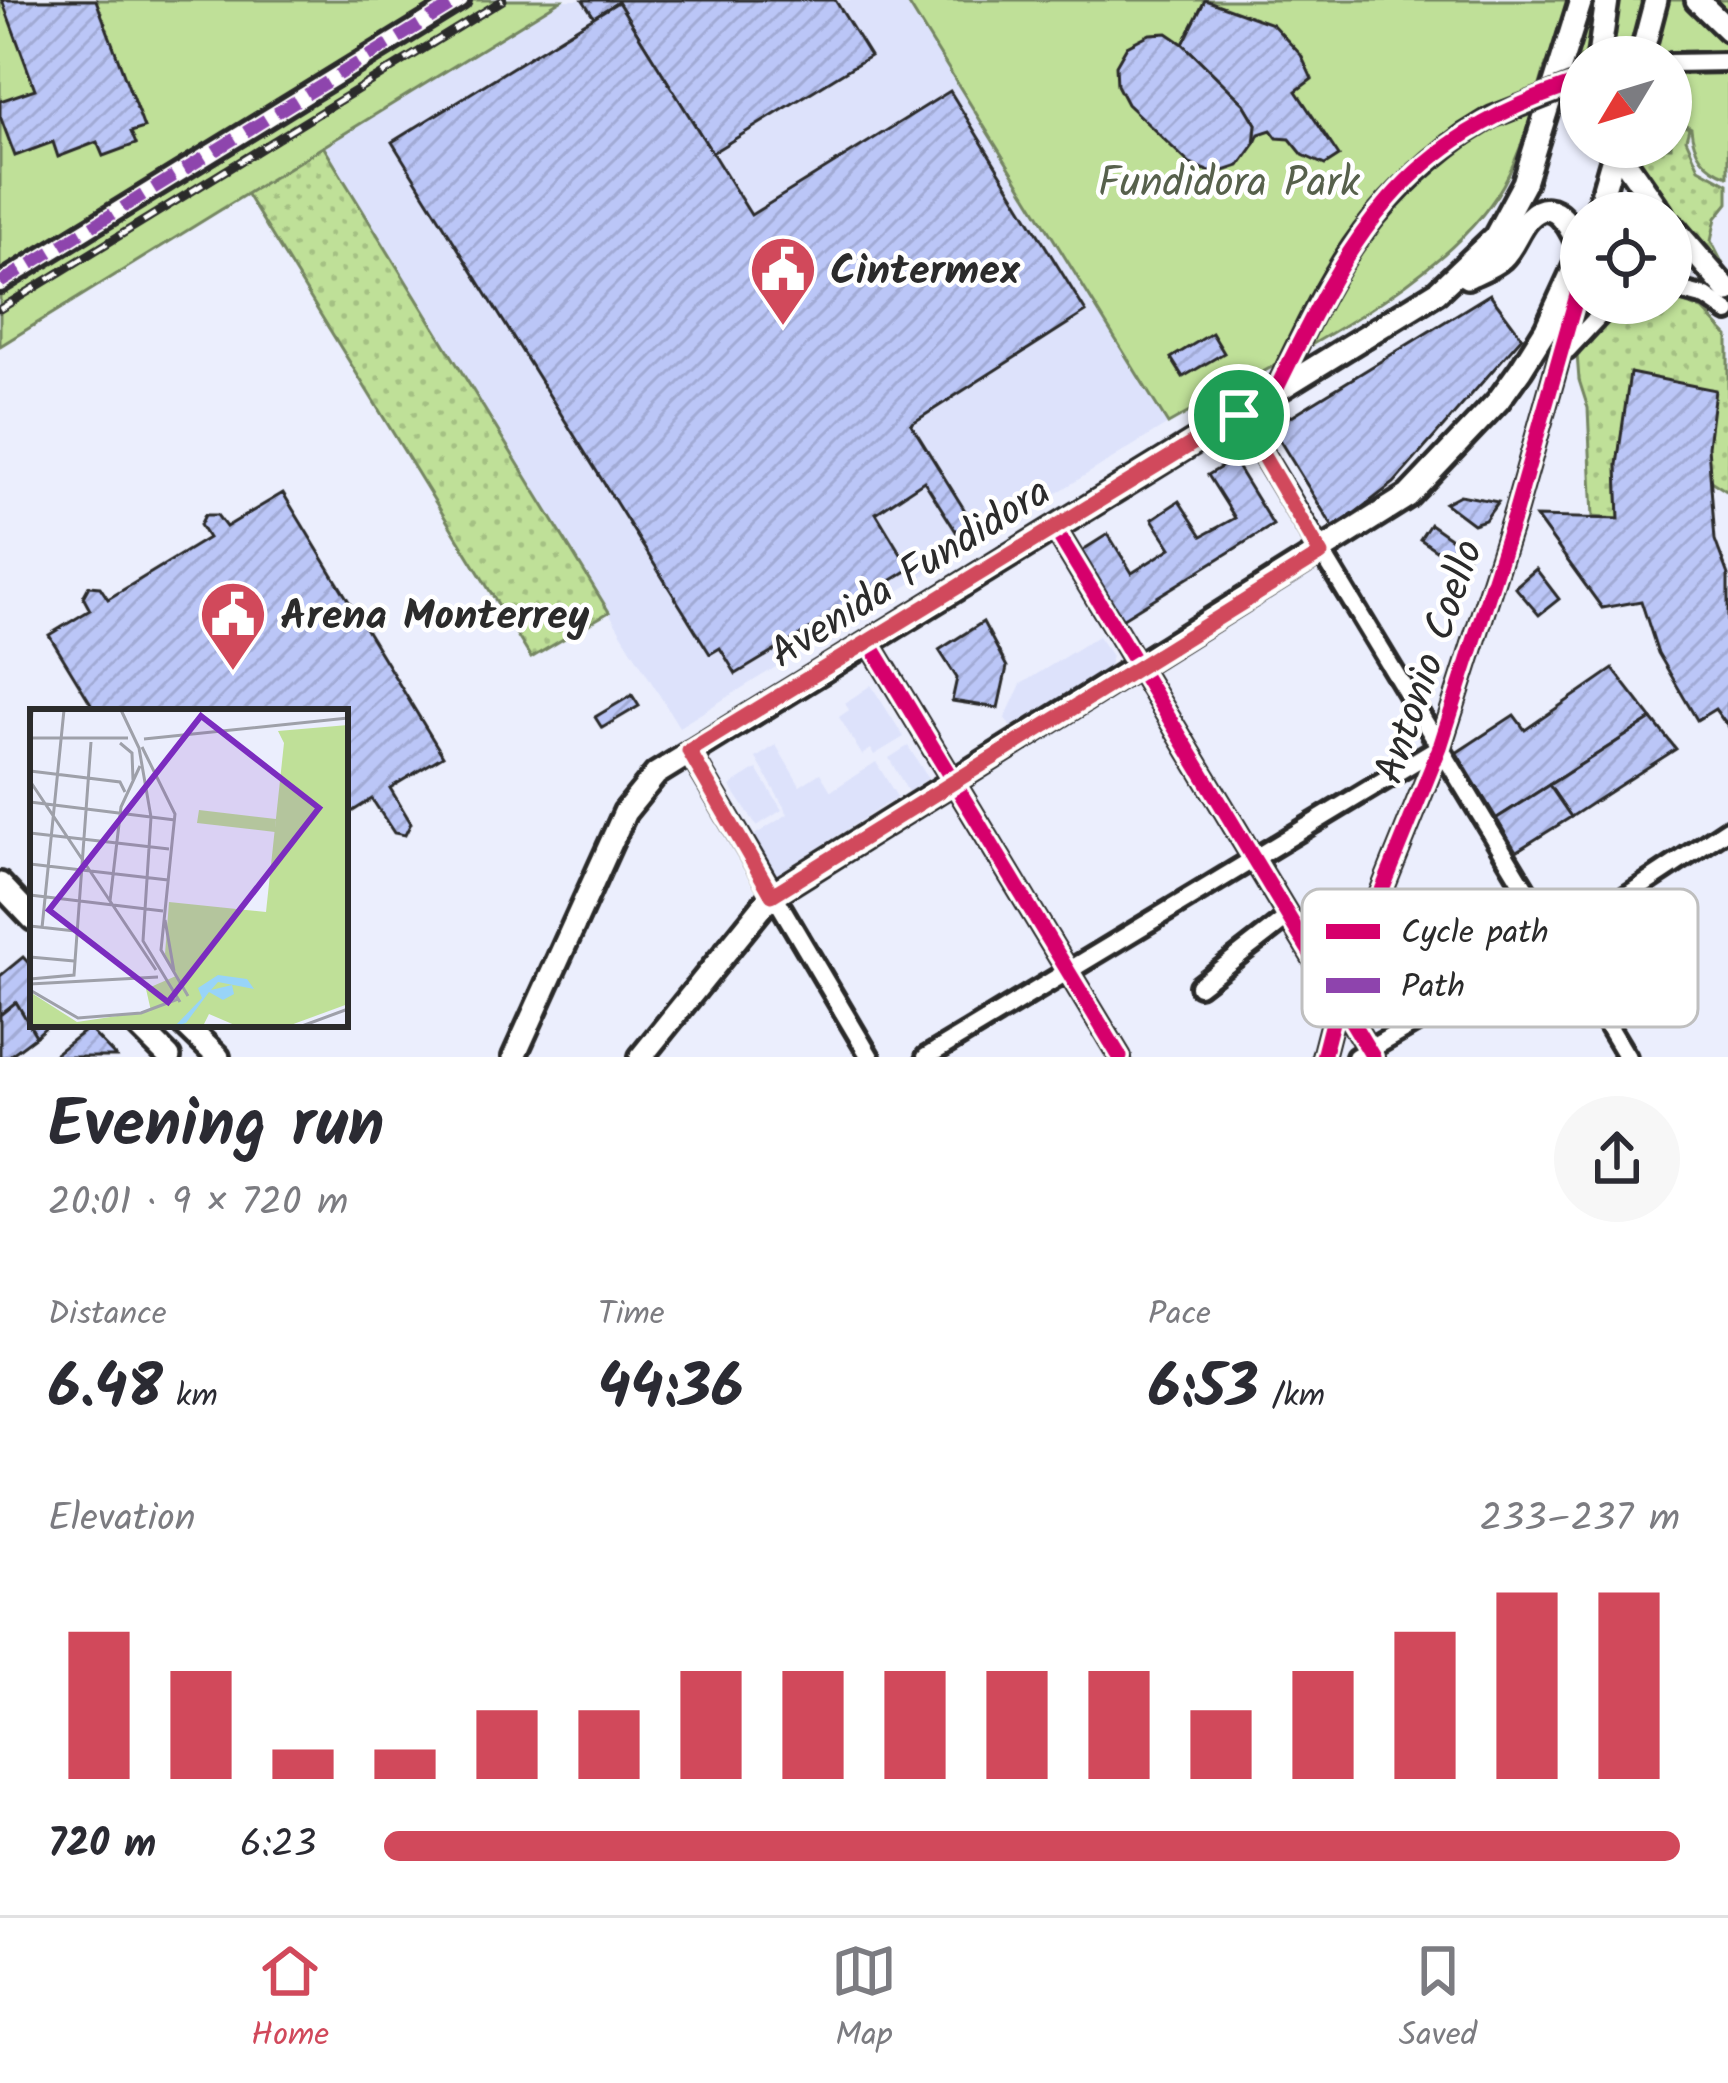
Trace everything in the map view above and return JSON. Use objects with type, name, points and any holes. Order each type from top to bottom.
[{"type":"main road","name":"Avenida Fundidora","points":[[514,1057],[625,812],[656,774],[1437,292],[1495,237],[1524,183],[1581,0]]},
{"type":"main road","points":[[1601,36],[1607,0]]},
{"type":"main road","points":[[1647,36],[1656,0]]},
{"type":"main road","points":[[1697,0],[1728,30]]},
{"type":"main road","points":[[1437,292],[1498,262],[1529,218],[1540,211],[1560,215]]},
{"type":"main road","points":[[1692,249],[1728,291]]},
{"type":"main road","points":[[641,1057],[772,895],[1408,496],[1498,401],[1560,298]]},
{"type":"main road","points":[[0,884],[30,917]]},
{"type":"main road","points":[[499,1057],[527,1023]]},
{"type":"main road","points":[[139,1027],[168,1057]]},
{"type":"main road","points":[[187,1027],[218,1057]]},
{"type":"street","points":[[0,284],[460,0]]},
{"type":"street","points":[[1692,63],[1728,62]]},
{"type":"street","points":[[1274,394],[1313,310],[1348,250],[1395,190],[1462,135],[1560,90]]},
{"type":"street","points":[[1692,293],[1728,312]]},
{"type":"street","name":"Antonio Coello","points":[[1383,889],[1440,747],[1570,324]]},
{"type":"street","points":[[1562,356],[1589,324]]},
{"type":"street","points":[[1239,415],[1526,889]]},
{"type":"street","points":[[1054,527],[1302,940]]},
{"type":"street","points":[[869,642],[1120,1057]]},
{"type":"street","points":[[926,1057],[1440,747]]},
{"type":"street","points":[[689,751],[870,1057]]},
{"type":"street","points":[[1637,889],[1728,829]]},
{"type":"street","points":[[1199,986],[1288,917]]},
{"type":"street","name":"Antonio Coello","points":[[1323,1057],[1331,1027]]},
{"type":"street","points":[[1352,1027],[1366,1054],[1412,1027]]},
{"type":"street","points":[[1610,1027],[1628,1057]]},
{"type":"shaded area","name":"Cintermex","points":[[561,0],[906,0],[1168,424],[679,727],[323,146]]},
{"type":"shaded area","points":[[1098,636],[1112,656],[1107,673],[1012,729],[1005,718],[1021,684]]},
{"type":"shaded area","points":[[871,685],[904,737],[874,755],[871,749],[862,755],[839,717],[849,710],[845,703]]},
{"type":"shaded area","points":[[776,745],[800,786],[820,773],[831,791],[876,762],[897,797],[776,875],[753,836],[788,814],[756,758]]},
{"type":"shaded area","points":[[908,746],[928,778],[908,792],[889,758]]},
{"type":"shaded area","points":[[757,769],[782,810],[757,826],[730,786]]},
{"type":"green space","points":[[0,0],[561,0],[0,346]]},
{"type":"green space","name":"Fundidora Park","points":[[906,0],[1728,0],[1728,176],[1707,164],[1694,144],[1692,36],[1560,36],[1560,68],[1546,64],[1523,141],[1503,185],[1476,222],[1441,257],[1352,321],[1168,424]]},
{"type":"green space","points":[[323,146],[609,612],[531,658],[246,193]]},
{"type":"green space","points":[[1692,152],[1699,168],[1728,184],[1728,203],[1716,218],[1711,241],[1728,274],[1692,234],[1692,192],[1655,192],[1640,168],[1692,168]]},
{"type":"green space","points":[[1692,306],[1702,309],[1728,336],[1728,492],[1709,480],[1631,374],[1617,465],[1619,519],[1593,517],[1588,408],[1577,354],[1593,324],[1692,324]]},
{"type":"building","points":[[2,0],[96,0],[144,128],[131,132],[136,144],[103,156],[97,142],[58,157],[53,142],[15,156],[0,116],[0,101],[35,89]]},
{"type":"building","points":[[583,0],[835,0],[870,56],[712,153],[618,2],[594,17]]},
{"type":"building","points":[[1205,0],[1272,24],[1301,55],[1312,79],[1296,91],[1339,156],[1325,165],[1271,130],[1259,134],[1254,145],[1256,124],[1244,104],[1183,44]]},
{"type":"building","name":"Cintermex","points":[[618,2],[751,215],[950,91],[1086,312],[911,424],[974,525],[957,533],[924,481],[876,513],[910,569],[736,674],[720,648],[710,654],[392,142]]},
{"type":"building","points":[[1167,33],[1244,104],[1256,124],[1254,145],[1239,166],[1215,174],[1190,164],[1127,104],[1117,85],[1116,65],[1127,46],[1150,34]]},
{"type":"building","points":[[1490,294],[1522,337],[1394,483],[1334,529],[1272,428]]},
{"type":"building","points":[[1212,333],[1224,353],[1183,377],[1171,358]]},
{"type":"building","points":[[1630,373],[1715,390],[1708,446],[1715,540],[1728,575],[1728,727],[1715,709],[1697,720],[1658,653],[1641,601],[1602,608],[1536,517],[1619,519],[1617,465]]},
{"type":"building","points":[[1233,460],[1273,525],[1120,620],[1078,553],[1108,534],[1132,573],[1171,548],[1152,519],[1179,501],[1202,536],[1235,518],[1208,475]]},
{"type":"building","name":"Arena Monterrey","points":[[283,493],[443,756],[390,788],[411,823],[405,835],[394,833],[372,799],[348,814],[348,709],[94,709],[49,635],[90,610],[83,597],[89,586],[100,587],[108,599],[208,538],[200,525],[205,515],[217,515],[226,527]]},
{"type":"building","points":[[1460,495],[1498,502],[1485,520],[1473,524],[1445,503]]},
{"type":"building","points":[[1430,524],[1470,552],[1461,567],[1420,539]]},
{"type":"building","points":[[1536,569],[1559,599],[1539,615],[1515,587]]},
{"type":"building","points":[[983,622],[1007,667],[998,708],[952,701],[957,678],[939,650]]},
{"type":"building","points":[[1613,669],[1652,719],[1494,820],[1453,755],[1514,715],[1525,730]]},
{"type":"building","points":[[632,695],[639,706],[602,728],[595,717]]},
{"type":"building","points":[[1652,719],[1676,749],[1571,817],[1549,785]]},
{"type":"building","points":[[1549,785],[1571,817],[1515,852],[1494,820]]},
{"type":"building","points":[[23,957],[30,965],[30,1026],[16,1002],[0,1015],[0,976]]},
{"type":"building","points":[[16,1002],[36,1036],[8,1057],[0,1057],[0,1015]]},
{"type":"building","points":[[88,1028],[116,1057],[51,1057]]},
{"type":"railway","points":[[0,309],[503,0]]},
{"type":"marked path","points":[[0,283],[460,0]]},
{"type":"cycle path","points":[[1274,394],[1329,286],[1389,200],[1425,164],[1468,132],[1560,90]]},
{"type":"cycle path","points":[[1383,889],[1440,747],[1515,513],[1569,324]]},
{"type":"cycle path","points":[[1054,527],[1302,939]]},
{"type":"cycle path","points":[[869,642],[1120,1057]]},
{"type":"cycle path","points":[[1323,1057],[1331,1027]]},
{"type":"cycle path","points":[[1355,1027],[1373,1057]]},
{"type":"place","name":"Cintermex","points":[[783,328]]},
{"type":"place","name":"Arena Monterrey","points":[[233,673]]},
{"type":"route","points":[[1239,415],[1321,554],[772,895],[689,751],[1239,415]]}]
